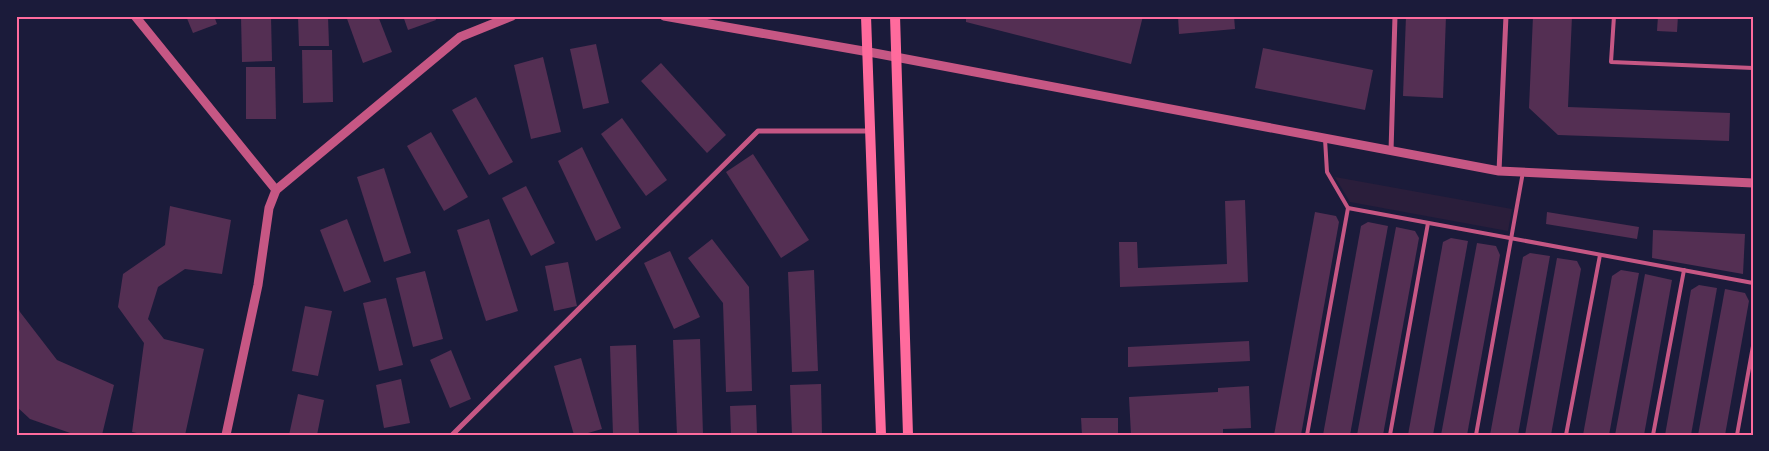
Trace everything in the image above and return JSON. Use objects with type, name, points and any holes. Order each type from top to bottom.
[{"type":"main road","points":[[866,16],[869,52],[870,132],[881,435]]},
{"type":"main road","points":[[895,16],[908,435]]},
{"type":"street","points":[[134,16],[276,190]]},
{"type":"street","points":[[226,435],[258,285],[269,208],[276,190],[460,37],[512,16]]},
{"type":"street","points":[[664,16],[896,57],[1498,171],[1753,183]]},
{"type":"street","points":[[1391,151],[1395,16]]},
{"type":"street","points":[[1498,171],[1506,16]]},
{"type":"street","points":[[452,435],[758,131],[870,132]]},
{"type":"lane","points":[[1614,16],[1611,62],[1753,68]]},
{"type":"lane","points":[[1307,435],[1348,208],[1327,172],[1325,138]]},
{"type":"lane","points":[[1476,435],[1523,172]]},
{"type":"lane","points":[[1348,208],[1753,283]]},
{"type":"lane","points":[[1390,435],[1428,223]]},
{"type":"lane","points":[[1566,435],[1600,255]]},
{"type":"lane","points":[[1652,435],[1684,270]]},
{"type":"lane","points":[[1737,435],[1753,346]]},
{"type":"shaded area","points":[[1335,177],[1512,209],[1508,231],[1350,202]]},
{"type":"building","points":[[186,16],[214,16],[217,24],[193,33]]},
{"type":"building","points":[[241,16],[271,16],[272,61],[242,62]]},
{"type":"building","points":[[298,16],[328,16],[329,46],[299,46]]},
{"type":"building","points":[[346,16],[378,16],[392,52],[363,63]]},
{"type":"building","points":[[403,16],[435,16],[436,20],[408,30]]},
{"type":"building","points":[[966,16],[1143,16],[1131,64],[966,22]]},
{"type":"building","points":[[1178,16],[1234,16],[1235,29],[1179,34]]},
{"type":"building","points":[[1406,16],[1446,16],[1443,98],[1403,96]]},
{"type":"building","points":[[1533,16],[1572,16],[1568,107],[1730,113],[1729,141],[1558,135],[1529,108]]},
{"type":"building","points":[[1658,16],[1678,16],[1677,32],[1657,31]]},
{"type":"building","points":[[596,44],[609,103],[583,109],[570,49]]},
{"type":"building","points":[[1263,48],[1373,70],[1365,110],[1255,88]]},
{"type":"building","points":[[302,50],[332,50],[333,102],[303,103]]},
{"type":"building","points":[[543,57],[561,132],[531,139],[514,65]]},
{"type":"building","points":[[661,63],[726,135],[707,153],[641,81]]},
{"type":"building","points":[[246,67],[275,67],[276,119],[246,119]]},
{"type":"building","points":[[476,97],[513,162],[489,175],[452,110]]},
{"type":"building","points":[[622,118],[667,180],[646,196],[601,134]]},
{"type":"building","points":[[431,132],[468,197],[444,211],[407,146]]},
{"type":"building","points":[[582,147],[621,228],[596,241],[558,161]]},
{"type":"building","points":[[753,154],[809,240],[781,258],[726,172]]},
{"type":"building","points":[[384,168],[411,253],[384,262],[357,177]]},
{"type":"building","points":[[526,186],[555,243],[531,256],[502,198]]},
{"type":"building","points":[[1245,200],[1248,282],[1120,287],[1119,242],[1137,242],[1138,268],[1227,264],[1225,201]]},
{"type":"building","points":[[170,206],[231,220],[222,274],[185,269],[158,287],[148,319],[164,339],[204,349],[185,435],[146,435],[132,432],[144,343],[118,307],[123,274],[165,245]]},
{"type":"building","points":[[1315,212],[1336,216],[1339,222],[1301,435],[1274,435]]},
{"type":"building","points":[[1547,212],[1639,227],[1637,239],[1546,224]]},
{"type":"building","points":[[347,219],[371,282],[344,292],[320,230]]},
{"type":"building","points":[[489,219],[518,311],[486,321],[457,230]]},
{"type":"building","points":[[1368,222],[1388,226],[1350,435],[1323,435],[1361,226]]},
{"type":"building","points":[[1396,227],[1415,231],[1419,238],[1383,435],[1357,435]]},
{"type":"building","points":[[1653,230],[1745,234],[1743,274],[1652,258]]},
{"type":"building","points":[[1451,238],[1468,241],[1433,435],[1408,435],[1443,242]]},
{"type":"building","points":[[712,239],[749,287],[752,391],[726,392],[723,303],[688,258]]},
{"type":"building","points":[[1477,243],[1496,246],[1500,255],[1467,435],[1441,435]]},
{"type":"building","points":[[670,251],[700,317],[674,329],[644,263]]},
{"type":"building","points":[[1530,253],[1550,256],[1518,435],[1490,435],[1523,257]]},
{"type":"building","points":[[1557,258],[1577,261],[1581,269],[1551,435],[1525,435]]},
{"type":"building","points":[[568,262],[577,306],[554,311],[545,266]]},
{"type":"building","points":[[814,270],[818,371],[792,372],[788,272]]},
{"type":"building","points":[[1621,270],[1639,273],[1609,435],[1583,435],[1612,276]]},
{"type":"building","points":[[425,271],[443,339],[413,347],[396,278]]},
{"type":"building","points":[[1645,274],[1672,280],[1644,435],[1615,435]]},
{"type":"building","points":[[1699,285],[1717,288],[1691,435],[1665,435],[1691,290]]},
{"type":"building","points":[[1725,289],[1745,293],[1749,301],[1725,435],[1698,435]]},
{"type":"building","points":[[386,298],[403,365],[379,371],[363,303]]},
{"type":"building","points":[[16,301],[20,312],[57,360],[114,385],[102,435],[76,435],[30,419],[16,406]]},
{"type":"building","points":[[305,306],[332,311],[318,376],[292,371]]},
{"type":"building","points":[[700,339],[703,435],[677,435],[673,340]]},
{"type":"building","points":[[1249,341],[1250,361],[1128,367],[1128,347]]},
{"type":"building","points":[[636,345],[639,435],[613,435],[610,346]]},
{"type":"building","points":[[451,350],[471,399],[450,408],[430,360]]},
{"type":"building","points":[[581,358],[602,429],[574,435],[554,366]]},
{"type":"building","points":[[401,379],[410,423],[384,428],[376,385]]},
{"type":"building","points":[[821,384],[822,435],[792,435],[790,385]]},
{"type":"building","points":[[1249,386],[1251,428],[1223,429],[1223,434],[1131,435],[1129,397],[1218,392],[1218,388]]},
{"type":"building","points":[[298,394],[324,400],[317,435],[289,435]]},
{"type":"building","points":[[756,405],[757,435],[731,435],[730,406]]},
{"type":"building","points":[[1081,418],[1118,418],[1118,435],[1082,435]]}]
